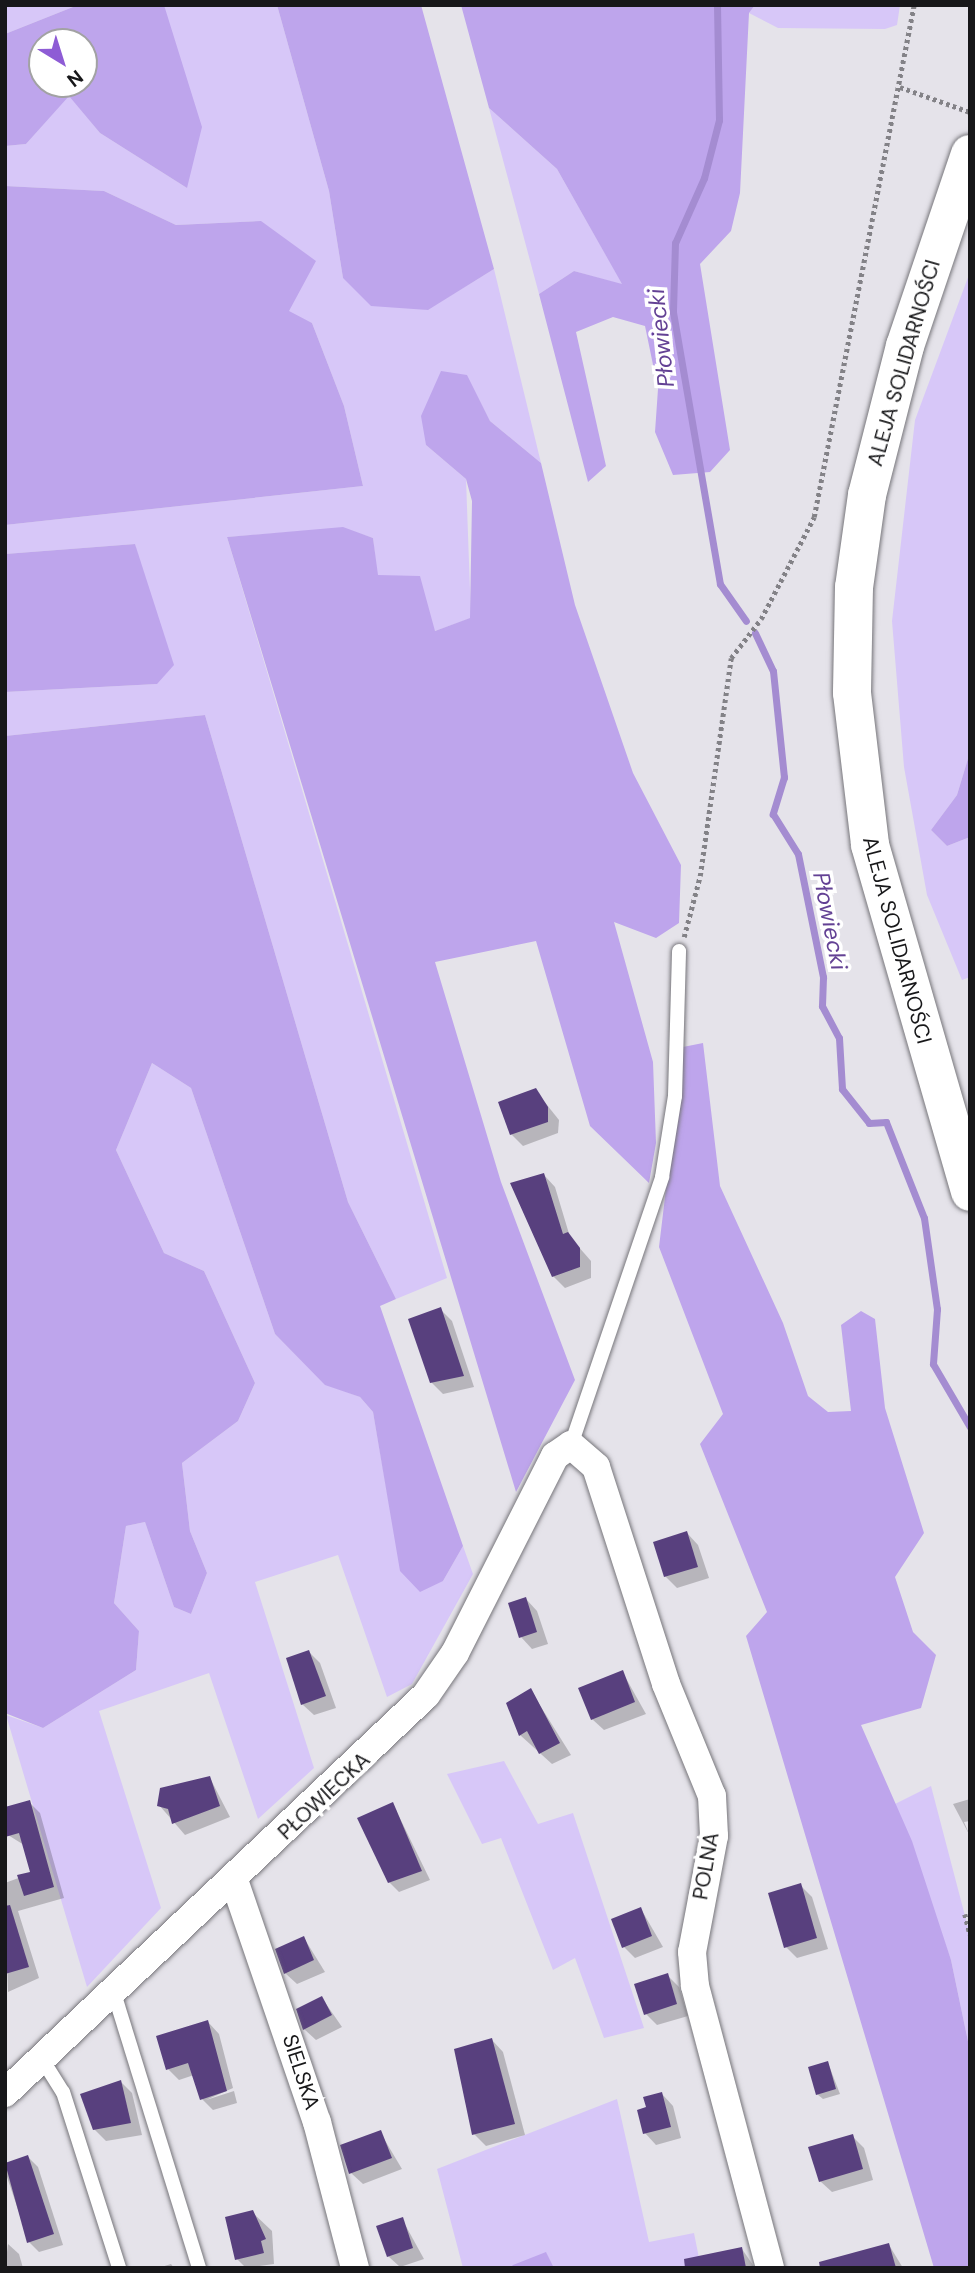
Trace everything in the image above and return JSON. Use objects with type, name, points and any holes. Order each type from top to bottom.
[{"type":"main road","name":"ALEJA SOLIDARNOŚCI","points":[[970,153],[905,345],[867,495],[854,587],[852,693],[870,845],[970,1192]]},
{"type":"street","name":"PŁOWIECKA","points":[[5,2093],[234,1880],[426,1695],[455,1653],[555,1456],[571,1445]]},
{"type":"street","name":"POLNA","points":[[571,1445],[596,1466],[666,1684],[712,1796],[713,1836],[692,1952],[695,1986],[770,2268]]},
{"type":"street","name":"SIELSKA","points":[[234,1880],[317,2122],[355,2268]]},
{"type":"lane","points":[[571,1445],[662,1177],[675,1096],[679,951]]},
{"type":"lane","points":[[114,1993],[199,2268]]},
{"type":"lane","points":[[42,2059],[62,2092],[119,2268]]},
{"type":"path","points":[[679,951],[700,876],[731,658],[761,619],[814,516],[914,5]]},
{"type":"path","points":[[900,87],[970,112]]},
{"type":"path","points":[[965,1914],[970,1934]]},
{"type":"shaded area","points":[[5,5],[78,5],[5,34]]},
{"type":"shaded area","points":[[78,5],[164,5],[202,127],[187,188],[100,133],[71,98],[98,98],[98,28],[28,28],[28,98],[67,98],[26,144],[5,146],[5,34]]},
{"type":"shaded area","points":[[164,5],[277,5],[329,191],[343,278],[427,310],[494,269],[541,463],[490,421],[466,375],[426,445],[466,479],[471,618],[435,631],[377,575],[373,538],[343,528],[227,537],[447,1278],[396,1299],[348,1202],[205,715],[5,736],[5,692],[157,684],[135,544],[5,554],[5,525],[363,486],[344,406],[312,323],[288,312],[261,221],[176,225],[104,191],[5,186],[5,146],[26,144],[66,98],[71,98],[100,133],[187,188]]},
{"type":"shaded area","points":[[277,5],[421,5],[494,269],[428,310],[371,306],[343,278],[329,191]]},
{"type":"shaded area","points":[[461,5],[755,5],[749,13],[740,193],[731,231],[700,264],[730,450],[710,472],[673,475],[655,432],[658,389],[645,326],[613,317],[576,332],[606,466],[588,482],[539,294],[574,271],[622,284],[557,169],[489,108]]},
{"type":"shaded area","points":[[755,5],[900,5],[897,25],[885,29],[778,28],[749,13]]},
{"type":"shaded area","points":[[489,108],[557,169],[623,285],[574,271],[539,294]]},
{"type":"shaded area","points":[[5,186],[104,191],[176,225],[261,221],[316,261],[289,311],[312,323],[344,406],[363,486],[5,525]]},
{"type":"shaded area","points":[[970,272],[970,752],[957,795],[931,830],[947,846],[970,837],[970,977],[962,980],[927,895],[904,767],[892,621],[915,420]]},
{"type":"shaded area","points":[[441,371],[467,375],[490,421],[541,463],[575,605],[633,773],[681,865],[679,923],[656,938],[614,922],[653,1062],[656,1143],[649,1183],[590,1126],[536,941],[435,962],[501,1182],[575,1380],[516,1492],[227,537],[343,527],[373,538],[378,575],[420,576],[435,631],[470,618],[472,501],[466,479],[426,445],[421,416]]},
{"type":"shaded area","points":[[135,544],[174,665],[157,684],[5,692],[5,554]]},
{"type":"shaded area","points":[[205,715],[348,1202],[396,1299],[380,1306],[463,1546],[443,1581],[420,1592],[400,1571],[373,1412],[360,1397],[325,1385],[275,1334],[191,1088],[152,1063],[116,1150],[164,1253],[204,1271],[255,1383],[238,1421],[182,1463],[190,1531],[207,1573],[191,1614],[174,1607],[145,1522],[126,1526],[114,1603],[139,1631],[136,1670],[43,1728],[5,1713],[5,736]]},
{"type":"shaded area","points":[[970,752],[970,837],[947,846],[931,830],[957,795]]},
{"type":"shaded area","points":[[703,1043],[720,1186],[783,1323],[808,1396],[828,1412],[851,1411],[841,1325],[861,1311],[875,1319],[885,1408],[924,1533],[895,1577],[913,1632],[936,1655],[921,1708],[861,1725],[912,1841],[951,1960],[970,2051],[970,2268],[934,2268],[746,1636],[767,1612],[700,1444],[723,1414],[659,1247],[683,1047]]},
{"type":"shaded area","points":[[152,1063],[191,1088],[275,1334],[325,1384],[360,1397],[373,1412],[401,1571],[443,1581],[463,1546],[473,1574],[412,1684],[387,1697],[338,1555],[255,1582],[314,1768],[258,1819],[209,1673],[99,1711],[161,1908],[87,1987],[6,1715],[43,1728],[136,1670],[139,1631],[114,1603],[126,1526],[145,1522],[174,1607],[191,1614],[207,1573],[190,1531],[182,1463],[238,1421],[255,1383],[204,1271],[164,1253],[116,1150]]},
{"type":"shaded area","points":[[504,1761],[538,1824],[573,1813],[644,2028],[604,2038],[575,1958],[553,1970],[501,1838],[482,1844],[447,1774]]},
{"type":"shaded area","points":[[931,1786],[970,1935],[970,2051],[951,1960],[895,1804]]},
{"type":"shaded area","points":[[617,2099],[649,2242],[694,2233],[701,2268],[554,2268],[546,2253],[510,2268],[463,2268],[437,2169]]},
{"type":"shaded area","points":[[546,2252],[554,2268],[510,2268],[513,2265]]},
{"type":"building","points":[[536,1088],[548,1107],[548,1122],[510,1135],[498,1102]]},
{"type":"building","points":[[544,1173],[563,1234],[568,1232],[580,1248],[580,1267],[552,1277],[510,1183]]},
{"type":"building","points":[[441,1307],[464,1376],[430,1383],[408,1319]]},
{"type":"building","points":[[687,1531],[698,1567],[664,1577],[653,1542]]},
{"type":"building","points":[[526,1597],[537,1632],[519,1638],[508,1603]]},
{"type":"building","points":[[309,1650],[326,1696],[301,1705],[286,1658]]},
{"type":"building","points":[[623,1670],[635,1702],[591,1720],[578,1688]]},
{"type":"building","points":[[531,1688],[560,1743],[539,1754],[527,1731],[519,1736],[506,1703]]},
{"type":"building","points":[[210,1776],[220,1806],[172,1824],[168,1809],[157,1806],[160,1788]]},
{"type":"building","points":[[30,1800],[54,1887],[24,1896],[17,1875],[30,1872],[19,1833],[5,1837],[5,1807]]},
{"type":"building","points":[[393,1802],[422,1871],[388,1883],[357,1818]]},
{"type":"building","points":[[801,1883],[817,1938],[784,1948],[768,1893]]},
{"type":"building","points":[[10,1905],[29,1967],[5,1974],[5,1906]]},
{"type":"building","points":[[641,1907],[652,1936],[622,1948],[611,1919]]},
{"type":"building","points":[[304,1936],[314,1960],[284,1974],[275,1949]]},
{"type":"building","points":[[668,1973],[677,2004],[644,2015],[634,1984]]},
{"type":"building","points":[[322,1996],[332,2015],[303,2030],[296,2009]]},
{"type":"building","points":[[208,2020],[227,2091],[200,2100],[188,2063],[166,2070],[156,2036]]},
{"type":"building","points":[[492,2038],[515,2124],[472,2135],[454,2049]]},
{"type":"building","points":[[828,2061],[836,2089],[816,2095],[808,2067]]},
{"type":"building","points":[[121,2080],[131,2123],[93,2130],[80,2094]]},
{"type":"building","points":[[662,2092],[671,2127],[643,2134],[637,2110],[646,2107],[643,2097]]},
{"type":"building","points":[[381,2130],[392,2158],[349,2174],[340,2145]]},
{"type":"building","points":[[853,2134],[863,2169],[819,2182],[808,2147]]},
{"type":"building","points":[[28,2155],[54,2234],[27,2243],[5,2163]]},
{"type":"building","points":[[253,2210],[266,2239],[261,2241],[264,2253],[235,2260],[225,2217]]},
{"type":"building","points":[[403,2217],[413,2248],[387,2257],[376,2226]]},
{"type":"building","points":[[889,2243],[896,2268],[820,2268],[819,2262]]},
{"type":"building","points":[[742,2247],[746,2268],[685,2268],[684,2259]]},
{"type":"waterway","name":"Płowiecki","points":[[717,5],[719,120],[704,178],[675,243],[673,312],[720,584],[746,621]]},
{"type":"waterway","name":"Płowiecki","points":[[755,633],[773,671],[784,777],[773,814],[798,854],[823,977],[822,1006],[839,1038],[842,1089],[869,1123],[886,1122],[924,1218],[937,1309],[933,1364],[970,1427]]}]
